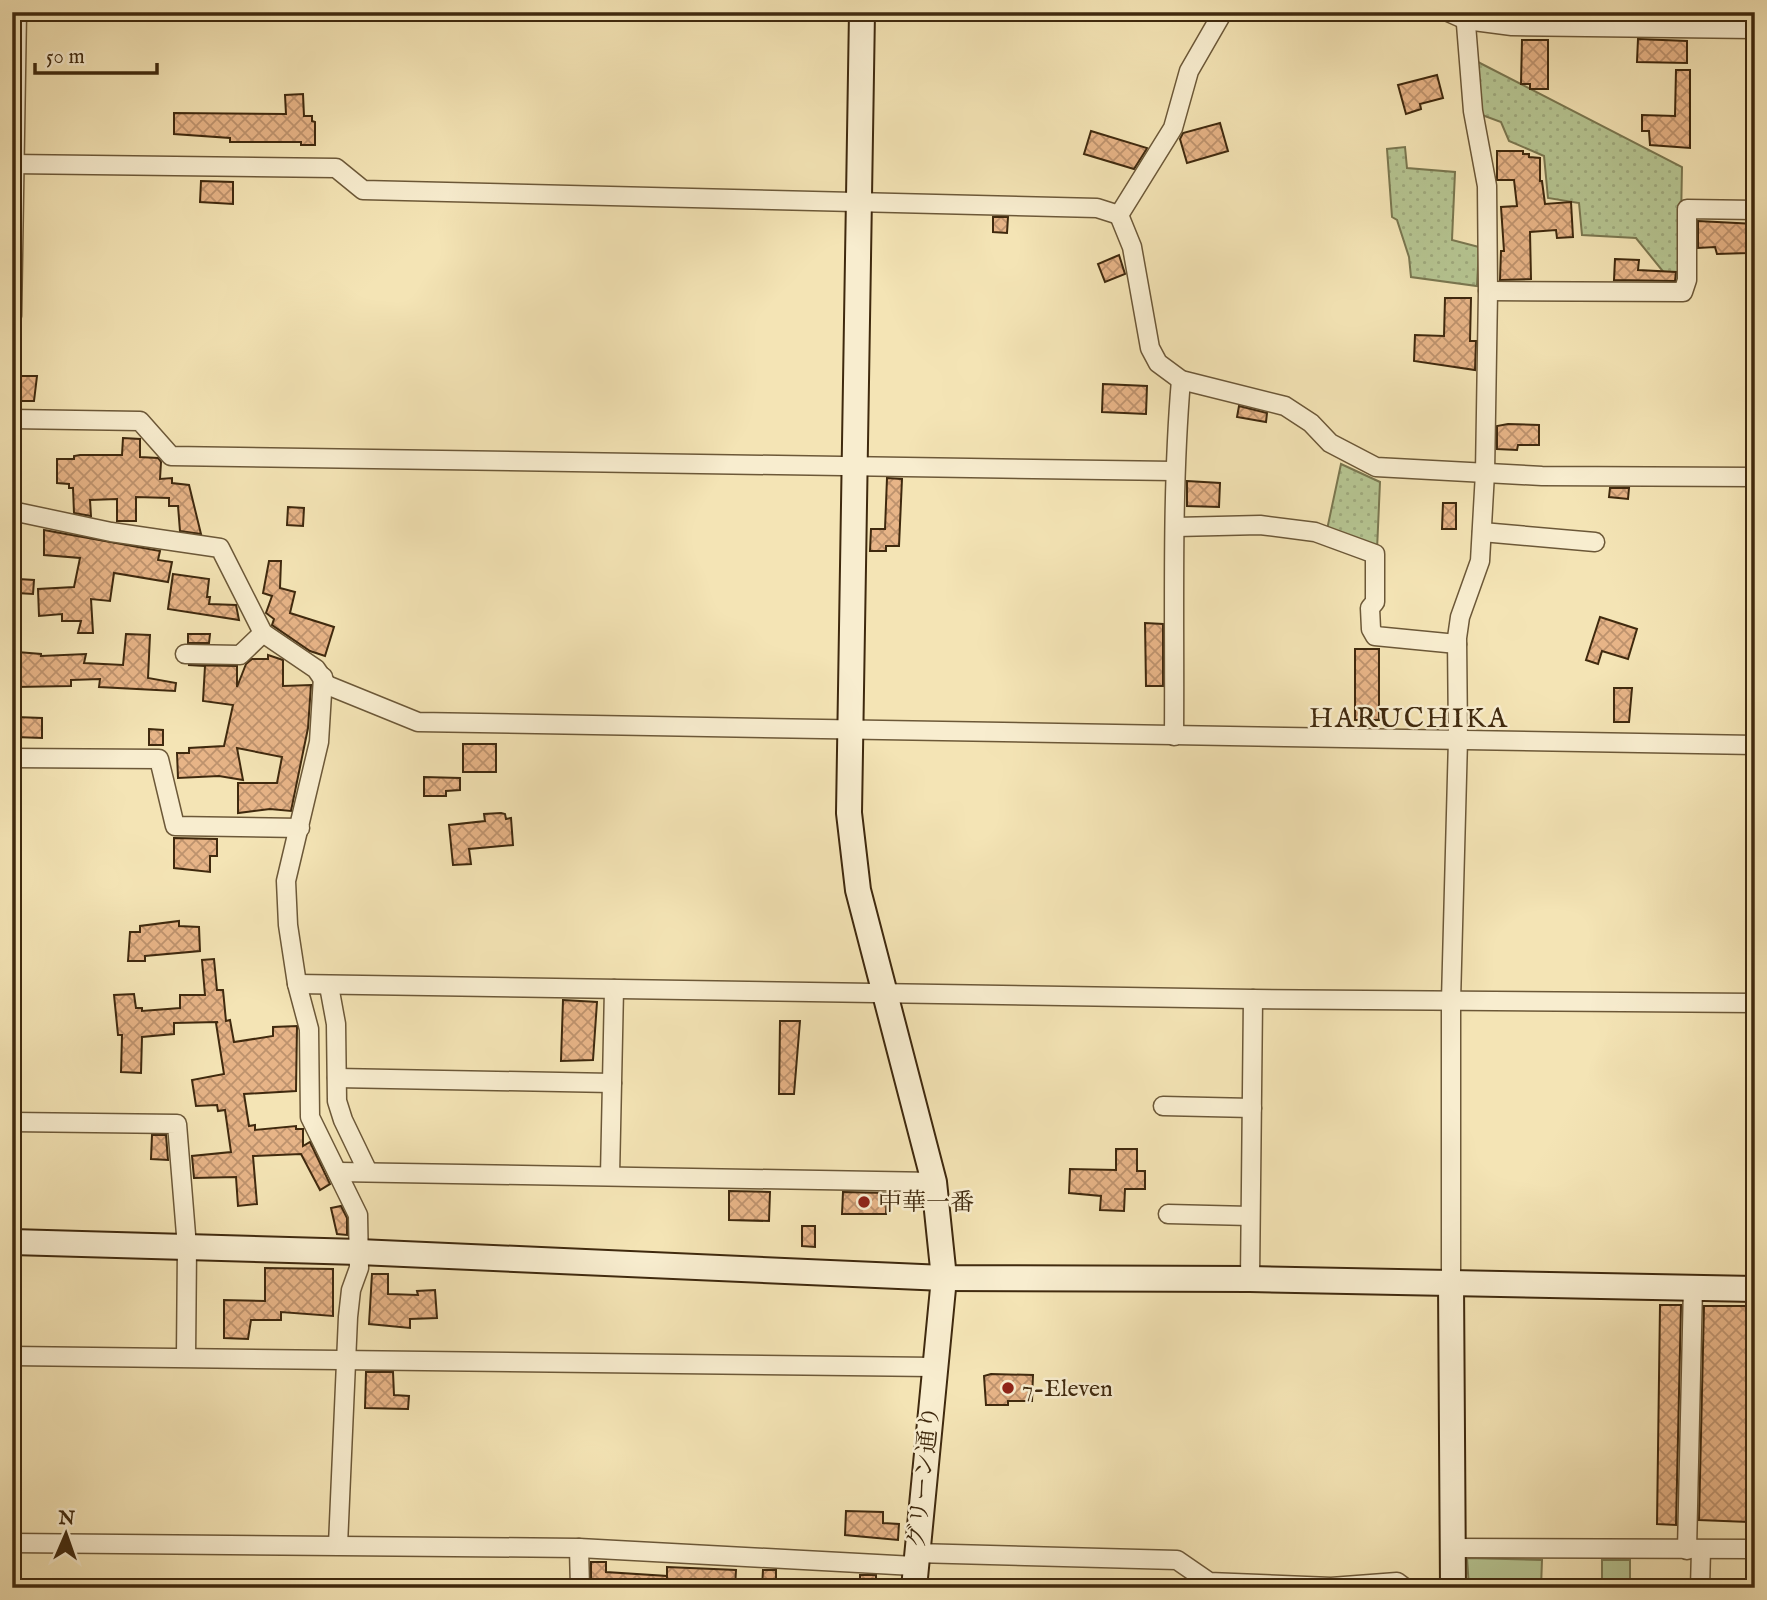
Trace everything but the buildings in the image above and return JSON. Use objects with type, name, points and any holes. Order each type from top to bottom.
[{"type":"street","points":[[12,316],[17,12]]},
{"type":"street","name":"グリーン通り","points":[[862,12],[862,203],[849,731],[853,859],[884,993],[934,1182],[943,1278],[914,1569]]},
{"type":"street","points":[[1119,215],[1172,128],[1189,71],[1223,12]]},
{"type":"street","points":[[1448,12],[1512,26],[1755,29]]},
{"type":"street","points":[[1453,1588],[1451,1001],[1458,739],[1457,644],[1460,617],[1480,561],[1485,473],[1488,291],[1487,186],[1473,111],[1465,16]]},
{"type":"street","points":[[13,164],[336,167],[363,190],[1097,208],[1119,215]]},
{"type":"street","points":[[1488,291],[1683,292],[1687,280],[1687,209],[1755,210]]},
{"type":"street","points":[[1119,215],[1132,247],[1150,348],[1158,363],[1181,380],[1285,406],[1311,423],[1331,443],[1376,467],[1485,473],[1755,477]]},
{"type":"street","points":[[1174,736],[1176,527],[1173,471],[1181,380]]},
{"type":"street","points":[[12,419],[140,421],[171,456],[1173,471]]},
{"type":"street","points":[[12,511],[111,532],[220,548],[263,633],[323,677],[327,685],[418,723],[1755,746]]},
{"type":"street","points":[[1176,527],[1260,525],[1315,533],[1375,554],[1376,602],[1370,608],[1371,629],[1375,636],[1457,644]]},
{"type":"street","points":[[1482,531],[1595,542]]},
{"type":"street","points":[[185,654],[240,655],[263,633]]},
{"type":"street","points":[[323,677],[319,742],[286,881],[288,925],[296,984],[309,1029],[310,1117],[358,1215],[359,1268],[349,1304],[338,1545]]},
{"type":"street","points":[[12,758],[159,759],[175,827],[300,828]]},
{"type":"street","points":[[296,984],[1253,999],[1755,1003]]},
{"type":"street","points":[[329,986],[336,1024],[337,1101],[342,1120],[368,1172]]},
{"type":"street","points":[[610,1176],[614,989]]},
{"type":"street","points":[[1250,1279],[1253,999]]},
{"type":"street","points":[[337,1078],[612,1083]]},
{"type":"street","points":[[1163,1106],[1252,1108]]},
{"type":"street","points":[[12,1122],[177,1124],[187,1247],[186,1357]]},
{"type":"street","points":[[339,1172],[934,1182]]},
{"type":"street","points":[[1168,1214],[1250,1216]]},
{"type":"street","points":[[12,1242],[359,1252],[943,1278],[1250,1279],[1755,1289]]},
{"type":"street","points":[[1693,1286],[1694,1550],[1700,1588]]},
{"type":"street","points":[[12,1356],[934,1367]]},
{"type":"street","points":[[12,1543],[579,1548],[914,1569],[1177,1560],[1209,1585],[1331,1587],[1397,1582],[1405,1588]]},
{"type":"street","points":[[579,1548],[580,1588]]},
{"type":"street","points":[[1451,1548],[1755,1549]]},
{"type":"green space","points":[[1476,61],[1682,167],[1680,276],[1674,285],[1636,238],[1582,235],[1579,203],[1548,198],[1544,156],[1509,141],[1501,122],[1482,115]]},
{"type":"green space","points":[[1405,147],[1407,168],[1455,172],[1452,240],[1479,247],[1477,286],[1411,277],[1409,257],[1397,220],[1392,217],[1387,149]]},
{"type":"green space","points":[[1341,464],[1380,482],[1377,550],[1325,539]]},
{"type":"green space","points":[[1467,1558],[1542,1560],[1541,1588],[1469,1588]]},
{"type":"green space","points":[[1602,1560],[1630,1560],[1630,1588],[1602,1588]]},
{"type":"place","name":"中華一番","points":[[864,1202]]},
{"type":"place","name":"7-Eleven","points":[[1008,1388]]},
{"type":"district","name":"HARUCHIKA","points":[[1409,717]]}]
